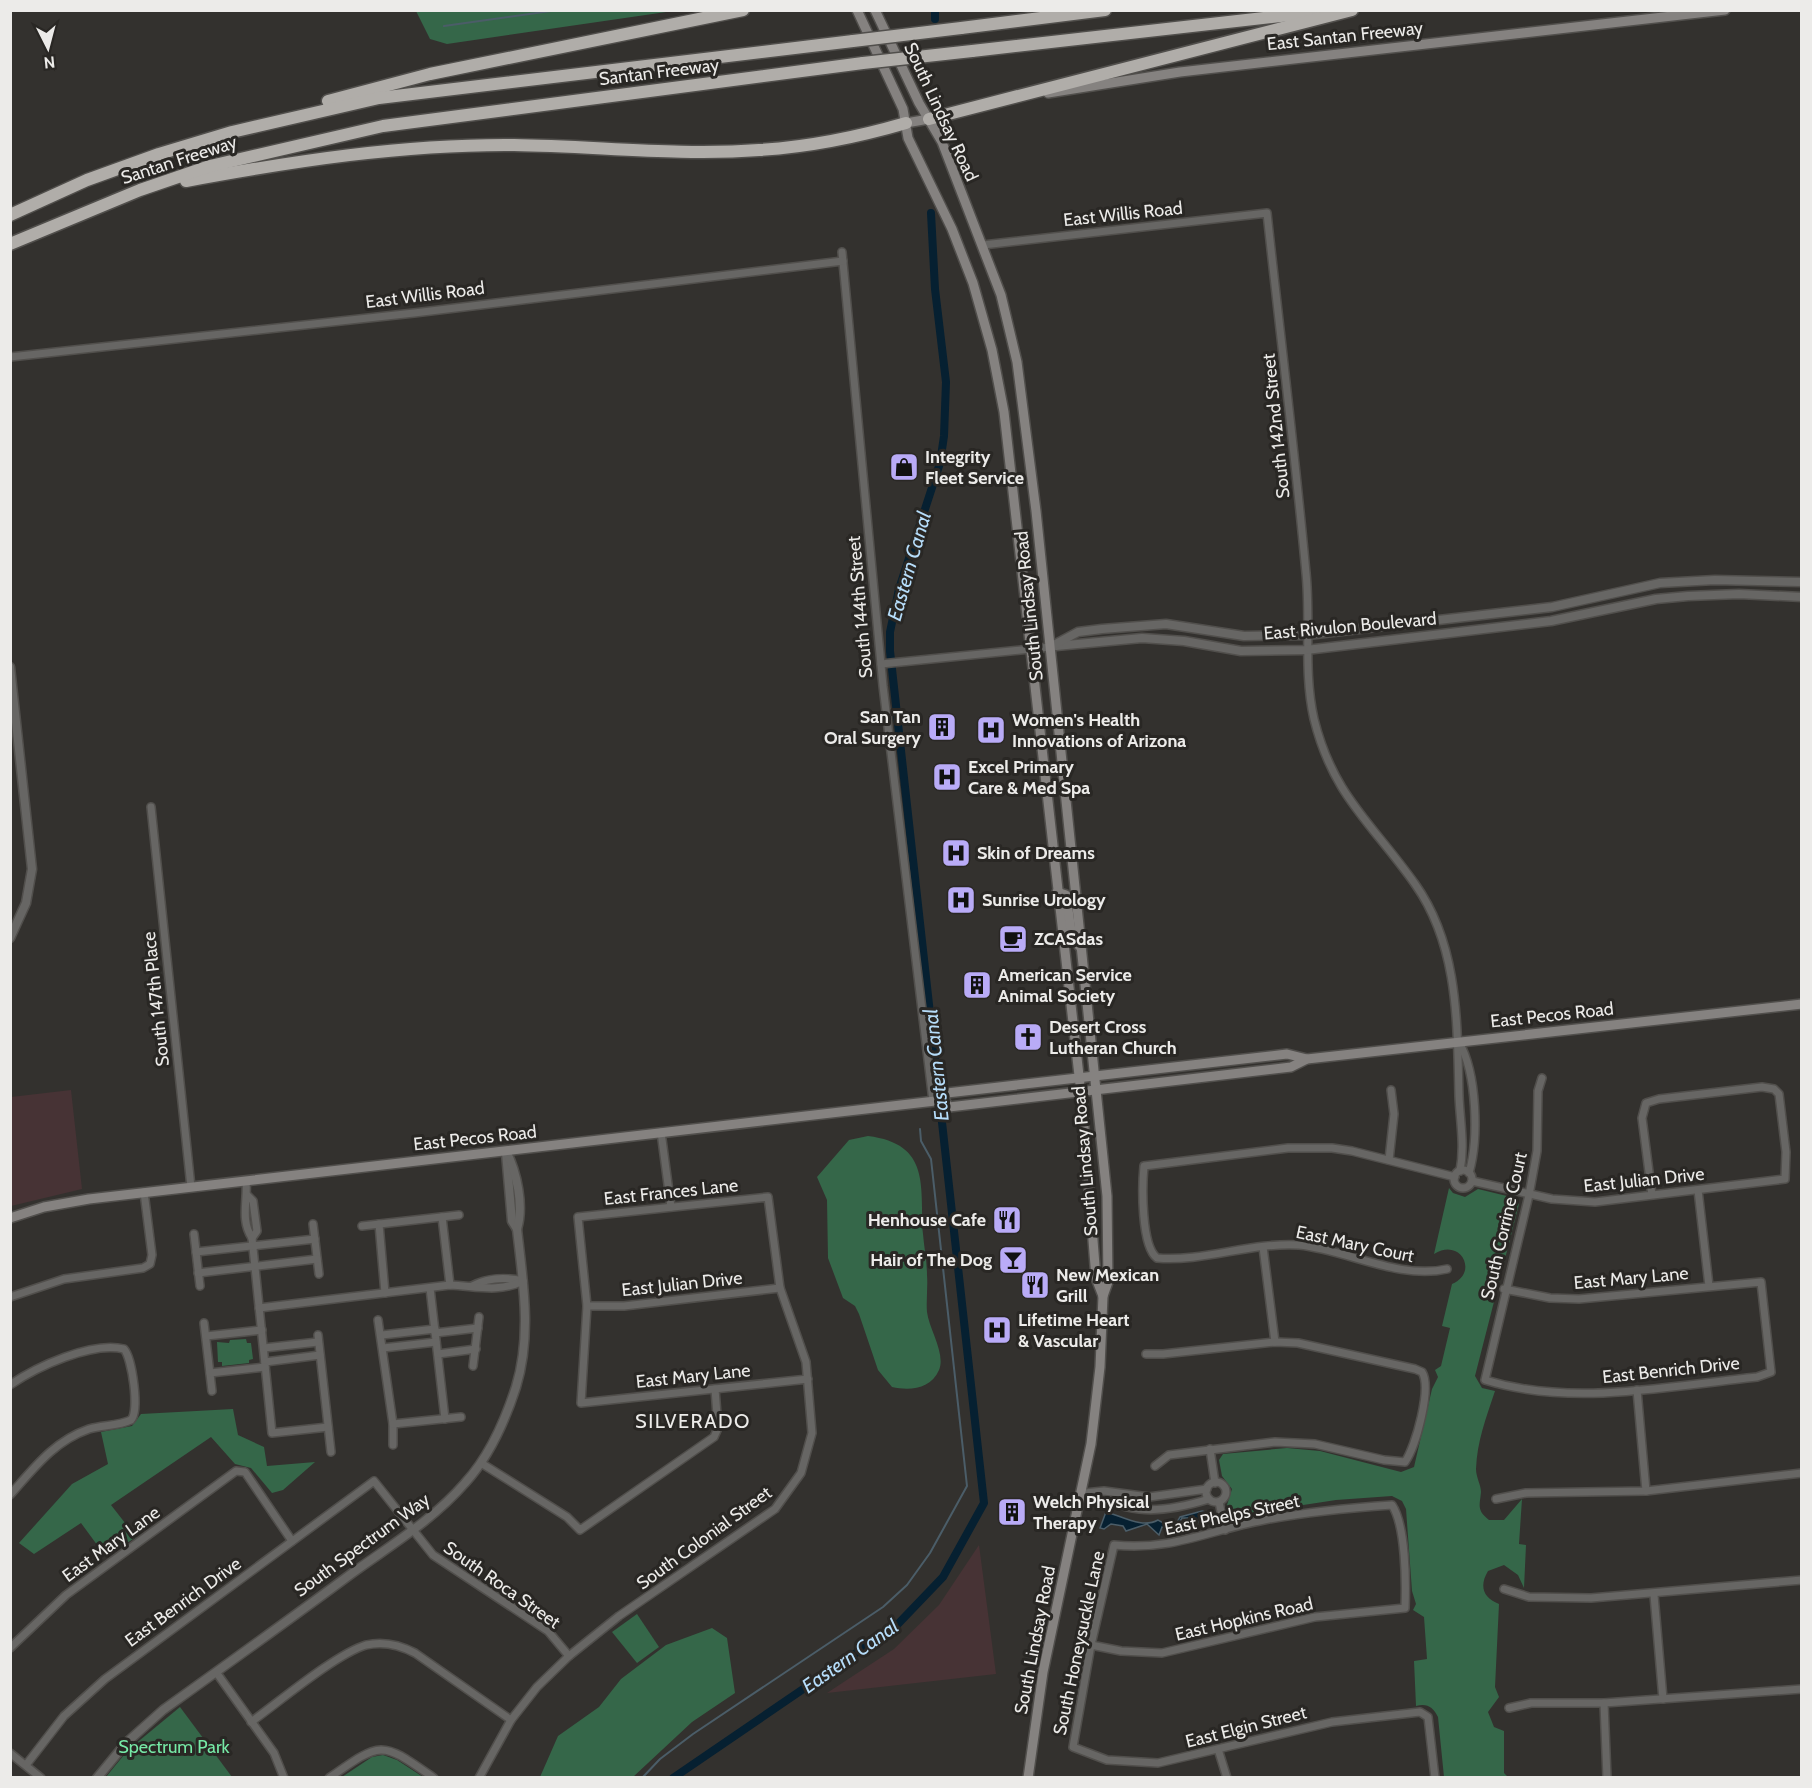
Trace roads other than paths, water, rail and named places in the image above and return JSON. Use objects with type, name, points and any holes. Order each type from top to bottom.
[{"type":"highway","points":[[232,132],[329,101],[430,74],[743,10]]},
{"type":"highway","name":"Santan Freeway","points":[[10,215],[87,180],[232,132],[379,98],[1106,10]]},
{"type":"highway","name":"Santan Freeway","points":[[10,244],[140,190],[241,158],[383,126],[863,63],[1330,10]]},
{"type":"highway","points":[[929,119],[1352,10]]},
{"type":"highway","points":[[140,190],[279,165],[421,148],[515,145],[686,152],[759,150],[828,141],[906,123]]},
{"type":"main road","name":"South Lindsay Road","points":[[857,10],[903,110],[908,138],[960,249],[992,350],[1010,447],[1057,892],[1081,1093],[1096,1278],[1103,1296]]},
{"type":"main road","name":"South Lindsay Road","points":[[875,10],[942,142],[1001,295],[1017,362],[1050,647],[1095,1075],[1108,1223],[1108,1282],[1103,1296],[1098,1390],[1082,1493],[1043,1672],[1028,1778]]},
{"type":"main road","name":"East Santan Freeway","points":[[1005,100],[1180,72],[1725,10]]},
{"type":"main road","points":[[906,123],[929,119]]},
{"type":"main road","points":[[1057,892],[1066,895],[1071,931],[1082,951]]},
{"type":"main road","name":"East Pecos Road","points":[[10,1218],[70,1202],[144,1192],[938,1101],[949,1107],[1081,1093],[1291,1067],[1307,1059],[1802,1004]]},
{"type":"main road","name":"East Pecos Road","points":[[938,1101],[947,1092],[1287,1053],[1307,1059]]},
{"type":"street","name":"East Willis Road","points":[[982,245],[1267,213]]},
{"type":"street","name":"South 142nd Street","points":[[1267,213],[1300,509],[1307,588],[1306,650],[1313,715],[1322,748],[1334,775],[1357,813],[1416,885],[1436,918],[1450,962],[1460,1042]]},
{"type":"street","name":"South 144th Street","points":[[842,252],[884,663],[938,1101]]},
{"type":"street","name":"East Willis Road","points":[[10,357],[414,313],[843,261]]},
{"type":"street","name":"East Rivulon Boulevard","points":[[1050,647],[1078,632],[1166,624],[1244,636],[1307,635],[1552,607],[1660,583],[1715,580],[1802,582]]},
{"type":"street","name":"East Rivulon Boulevard","points":[[1050,647],[1142,638],[1184,641],[1241,651],[1306,650],[1551,621],[1636,603],[1688,596],[1739,594],[1802,597]]},
{"type":"street","points":[[884,663],[1050,647]]},
{"type":"street","points":[[10,667],[32,869],[26,903],[10,938]]},
{"type":"street","name":"South 147th Place","points":[[151,807],[191,1187]]},
{"type":"street","points":[[1460,1042],[1468,1057],[1474,1118],[1474,1149],[1469,1173],[1472,1181],[1467,1187],[1462,1188],[1456,1185],[1463,1141],[1457,1058],[1460,1042]]},
{"type":"street","name":"South Corrine Court","points":[[1485,1380],[1504,1289],[1529,1195],[1537,1151],[1538,1092],[1542,1078]]},
{"type":"street","name":"East Julian Drive","points":[[1472,1181],[1529,1195],[1596,1202],[1785,1179],[1786,1152],[1781,1100],[1774,1089],[1762,1087],[1659,1099],[1646,1103],[1642,1118],[1652,1195]]},
{"type":"street","points":[[1391,1090],[1394,1114],[1389,1160],[1457,1174],[1469,1173]]},
{"type":"street","points":[[662,1132],[671,1207]]},
{"type":"street","name":"East Mary Court","points":[[1389,1160],[1352,1151],[1312,1148],[1144,1166],[1147,1241],[1151,1254],[1164,1259],[1286,1245],[1318,1248],[1422,1273],[1447,1269]]},
{"type":"street","name":"South Spectrum Way","points":[[97,1778],[139,1730],[441,1509],[481,1463],[502,1425],[516,1386],[525,1342],[523,1281],[517,1229],[512,1221],[505,1170],[506,1151]]},
{"type":"street","points":[[246,1181],[248,1196],[244,1202],[248,1231],[253,1242],[272,1433],[328,1427]]},
{"type":"street","points":[[1698,1190],[1709,1286]]},
{"type":"street","points":[[10,1297],[64,1279],[143,1268],[150,1264],[152,1255],[144,1192]]},
{"type":"street","name":"East Frances Lane","points":[[587,1306],[578,1217],[768,1197]]},
{"type":"street","name":"South Colonial Street","points":[[479,1778],[511,1720],[537,1687],[569,1656],[619,1616],[761,1519],[785,1498],[801,1473],[808,1457],[812,1433],[808,1379],[802,1347],[780,1288],[768,1197]]},
{"type":"street","points":[[362,1226],[459,1215]]},
{"type":"street","points":[[442,1217],[450,1285]]},
{"type":"street","points":[[313,1224],[319,1274]]},
{"type":"street","points":[[379,1224],[385,1293]]},
{"type":"street","points":[[194,1234],[200,1286]]},
{"type":"street","points":[[196,1252],[253,1242],[315,1239]]},
{"type":"street","points":[[1263,1247],[1275,1342]]},
{"type":"street","points":[[198,1273],[317,1259]]},
{"type":"street","points":[[259,1308],[450,1285],[472,1286],[483,1290],[512,1287],[523,1281]]},
{"type":"street","name":"East Mary Lane","points":[[1504,1289],[1550,1298],[1579,1299],[1761,1281]]},
{"type":"street","name":"East Benrich Drive","points":[[1485,1380],[1560,1393],[1637,1390],[1757,1377],[1771,1372],[1761,1281]]},
{"type":"street","points":[[430,1288],[445,1419]]},
{"type":"street","name":"East Julian Drive","points":[[587,1306],[624,1306],[780,1288]]},
{"type":"street","name":"East Mary Lane","points":[[587,1306],[581,1403],[808,1379]]},
{"type":"street","points":[[473,1366],[479,1317]]},
{"type":"street","points":[[378,1320],[382,1335],[393,1424],[393,1445]]},
{"type":"street","points":[[204,1323],[212,1391]]},
{"type":"street","points":[[382,1335],[478,1328]]},
{"type":"street","points":[[206,1336],[262,1330]]},
{"type":"street","points":[[264,1348],[318,1339],[331,1452]]},
{"type":"street","points":[[383,1348],[436,1342]]},
{"type":"street","points":[[1146,1354],[1275,1342],[1317,1346],[1415,1369],[1422,1372],[1426,1378],[1427,1387],[1412,1452],[1405,1461],[1384,1460],[1297,1442],[1210,1449],[1169,1455],[1155,1466]]},
{"type":"street","points":[[10,1385],[27,1373],[67,1357],[90,1350],[124,1349],[129,1357],[136,1409],[134,1417],[125,1423],[88,1430],[60,1443],[39,1462],[10,1495]]},
{"type":"street","points":[[438,1354],[476,1349]]},
{"type":"street","points":[[210,1373],[320,1355]]},
{"type":"street","points":[[481,1463],[567,1517],[580,1530],[714,1437],[718,1428],[715,1389]]},
{"type":"street","points":[[1637,1390],[1646,1491]]},
{"type":"street","points":[[393,1424],[461,1417]]},
{"type":"street","points":[[1210,1449],[1215,1483]]},
{"type":"street","name":"East Mary Lane","points":[[10,1648],[66,1595],[236,1471],[244,1472],[292,1541]]},
{"type":"street","points":[[1496,1499],[1526,1493],[1646,1491],[1802,1473]]},
{"type":"street","name":"East Benrich Drive","points":[[26,1765],[64,1716],[105,1679],[374,1481]]},
{"type":"street","name":"South Roca Street","points":[[374,1481],[438,1559],[548,1631],[569,1656]]},
{"type":"street","points":[[1082,1493],[1104,1491],[1149,1497],[1208,1489],[1215,1483]]},
{"type":"street","points":[[1215,1483],[1221,1484],[1226,1491],[1224,1499],[1219,1502]]},
{"type":"street","points":[[1208,1489],[1209,1498]]},
{"type":"street","points":[[1082,1493],[1111,1503],[1156,1512],[1209,1498],[1219,1502]]},
{"type":"street","points":[[1219,1502],[1224,1530]]},
{"type":"street","name":"East Phelps Street","points":[[1114,1545],[1142,1548],[1164,1545],[1298,1515],[1392,1505],[1399,1520],[1405,1608]]},
{"type":"street","name":"South Honeysuckle Lane","points":[[1073,1747],[1091,1645],[1114,1545]]},
{"type":"street","points":[[1504,1589],[1529,1597],[1591,1598],[1654,1595],[1802,1580]]},
{"type":"street","points":[[1654,1595],[1663,1699]]},
{"type":"street","name":"East Hopkins Road","points":[[1091,1645],[1121,1651],[1162,1653],[1315,1617],[1405,1608]]},
{"type":"street","points":[[251,1722],[353,1650],[380,1644],[404,1647],[415,1653],[511,1720]]},
{"type":"street","points":[[216,1672],[274,1753],[284,1778]]},
{"type":"street","points":[[1509,1708],[1531,1703],[1604,1703],[1801,1688]]},
{"type":"street","points":[[1604,1703],[1607,1778]]},
{"type":"street","name":"East Elgin Street","points":[[1073,1747],[1107,1760],[1134,1763],[1178,1760],[1332,1722],[1420,1712],[1428,1717],[1435,1778]]},
{"type":"street","points":[[329,1778],[364,1753],[379,1748],[393,1750],[434,1778]]},
{"type":"street","points":[[1218,1749],[1227,1778]]},
{"type":"street","points":[[10,1753],[41,1778]]},
{"type":"water","points":[[1202,1511],[1209,1513],[1210,1519],[1198,1522],[1191,1518],[1182,1518],[1175,1528],[1162,1527],[1159,1535],[1147,1524],[1126,1531],[1123,1526],[1111,1524],[1104,1529],[1100,1528],[1106,1512],[1145,1523],[1158,1520],[1169,1526],[1176,1524],[1180,1517]]},
{"type":"waterway","points":[[444,26],[558,10]]},
{"type":"waterway","name":"Eastern Canal","points":[[935,10],[935,19]]},
{"type":"waterway","name":"Eastern Canal","points":[[673,1778],[897,1625],[943,1577],[984,1503],[890,651],[890,632],[899,589],[940,463],[944,436],[946,382],[935,289],[931,213]]},
{"type":"waterway","points":[[642,1778],[660,1759],[693,1734],[883,1607],[907,1585],[930,1553],[967,1486],[931,1159],[921,1141],[920,1129]]},
{"type":"place","name":"Integrity Fleet Service","points":[[904,467]]},
{"type":"place","name":"San Tan Oral Surgery","points":[[942,727]]},
{"type":"place","name":"Women's Health Innovations of Arizona","points":[[991,730]]},
{"type":"place","name":"Excel Primary Care & Med Spa","points":[[947,777]]},
{"type":"place","name":"Skin of Dreams","points":[[956,853]]},
{"type":"place","name":"Sunrise Urology","points":[[961,900]]},
{"type":"place","name":"ZCASdas","points":[[1013,939]]},
{"type":"place","name":"American Service Animal Society","points":[[977,985]]},
{"type":"place","name":"Desert Cross Lutheran Church","points":[[1028,1037]]},
{"type":"place","name":"Henhouse Cafe","points":[[1007,1220]]},
{"type":"place","name":"Hair of The Dog","points":[[1013,1260]]},
{"type":"place","name":"New Mexican Grill","points":[[1035,1285]]},
{"type":"place","name":"Lifetime Heart & Vascular","points":[[997,1330]]},
{"type":"place","name":"Welch Physical Therapy","points":[[1012,1512]]},
{"type":"district","name":"SILVERADO","points":[[693,1421]]},
{"type":"park label","name":"Spectrum Park","points":[[174,1747]]}]
